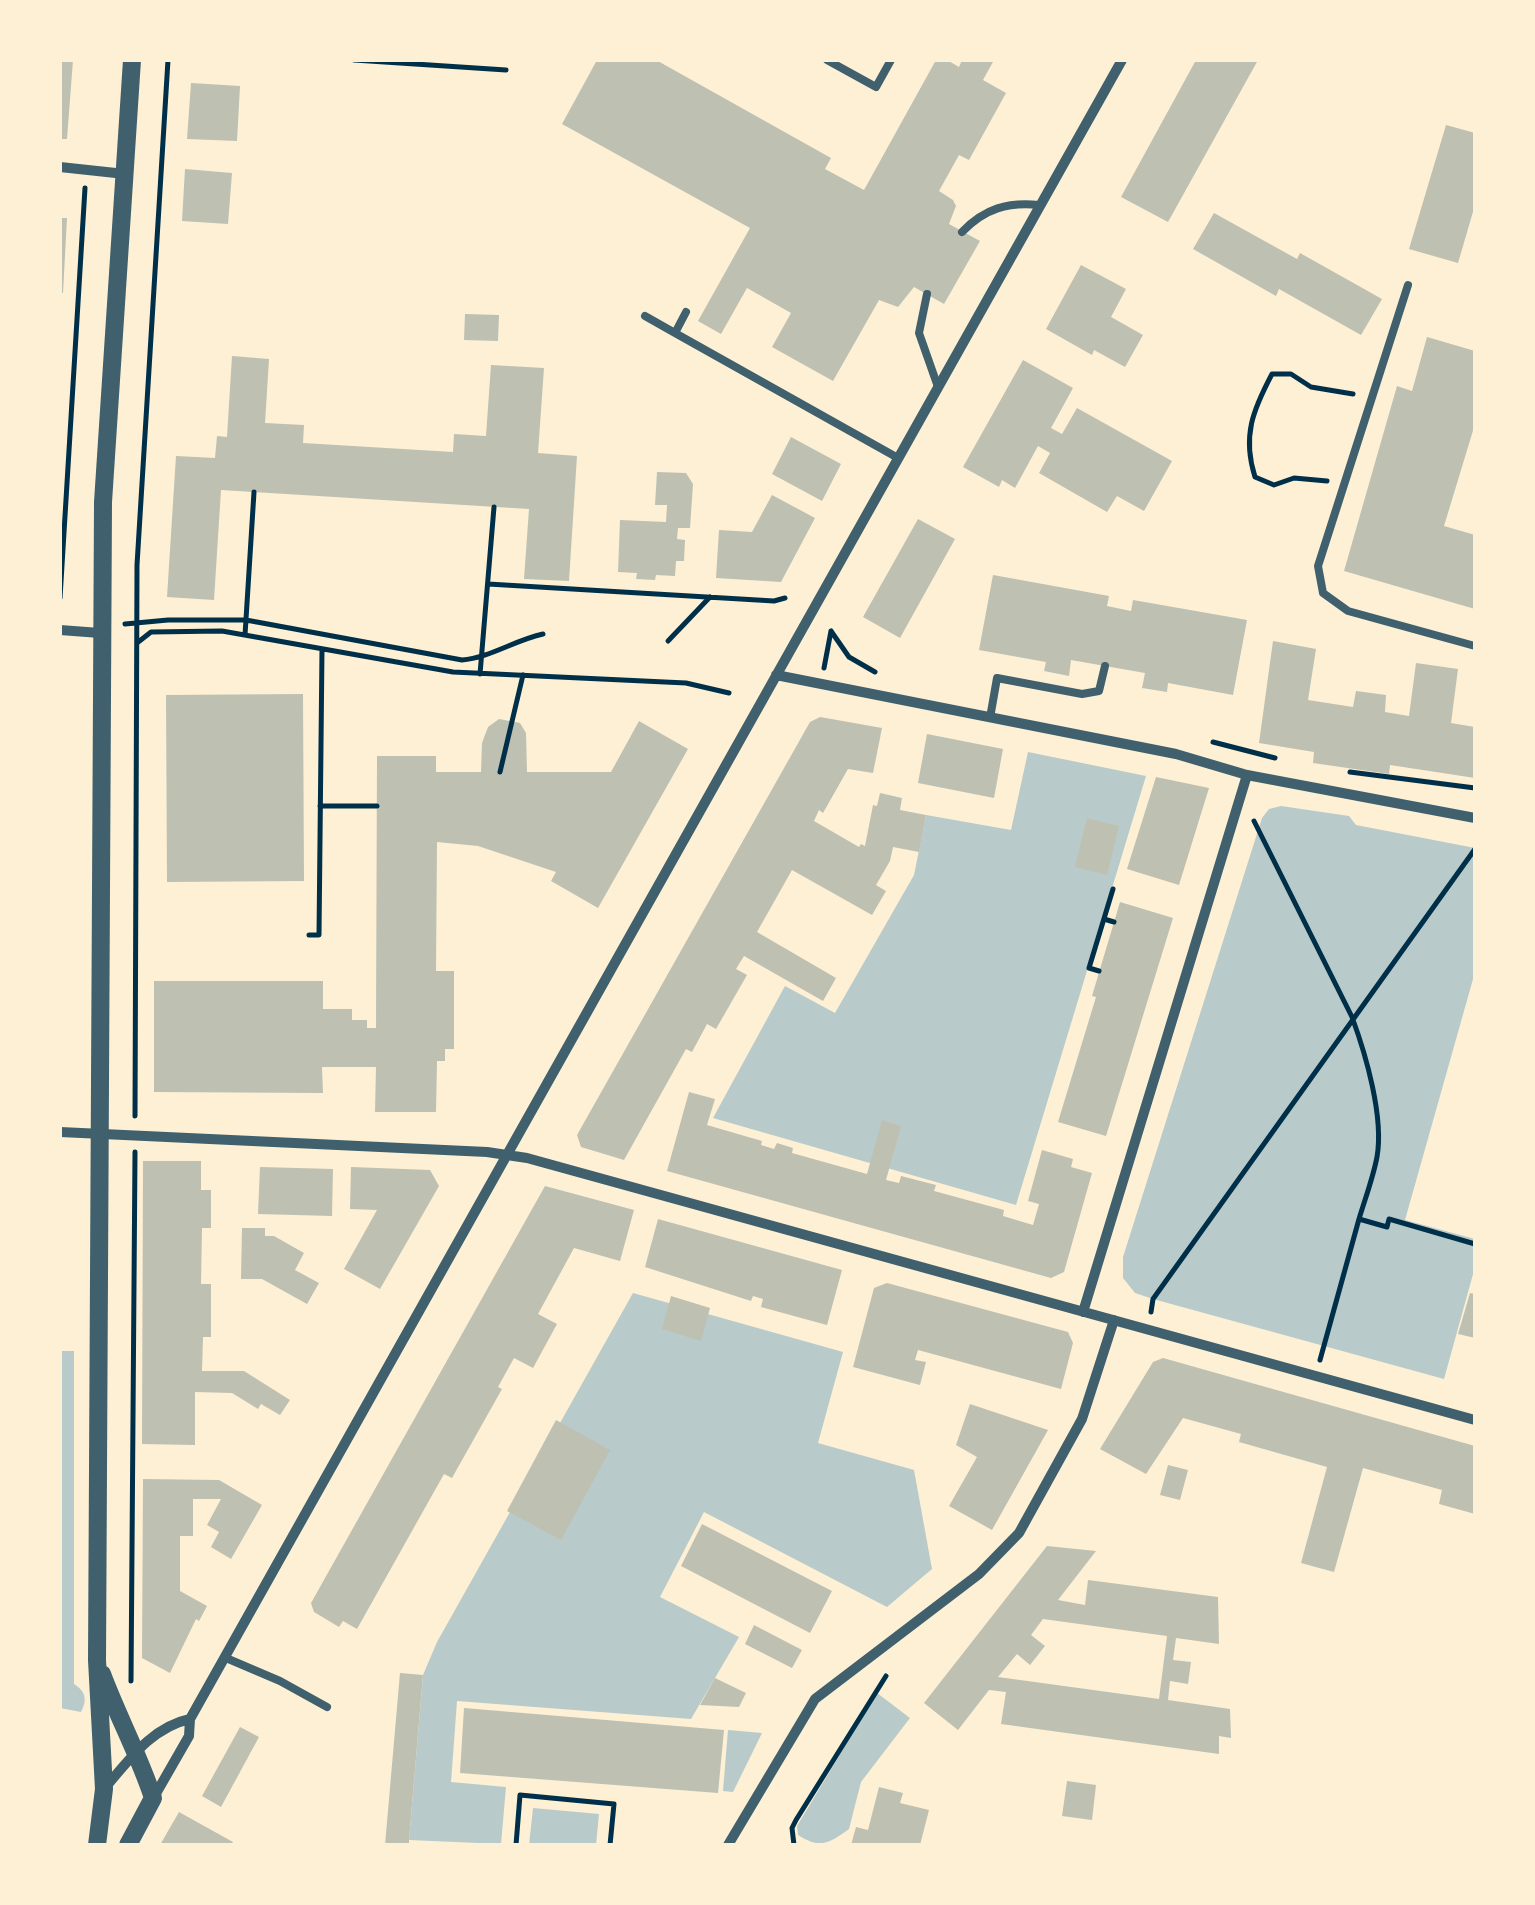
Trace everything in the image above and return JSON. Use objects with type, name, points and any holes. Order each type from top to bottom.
[{"type":"street","points":[[97,1845],[104,1789],[97,1660],[100,632],[103,502],[132,60]]},
{"type":"street","points":[[128,1845],[189,1736],[190,1719],[1122,60]]},
{"type":"street","points":[[60,168],[126,174]]},
{"type":"street","points":[[60,630],[100,632]]},
{"type":"street","points":[[776,675],[1176,754],[1248,775],[1475,818]]},
{"type":"street","points":[[1083,1312],[1248,775]]},
{"type":"street","points":[[60,1132],[507,1155],[1475,1420]]},
{"type":"street","points":[[728,1845],[815,1700],[979,1574],[1019,1533],[1082,1419],[1114,1320]]},
{"type":"street","points":[[97,1660],[154,1798]]},
{"type":"street","points":[[104,1789],[137,1750],[170,1723],[190,1719]]},
{"type":"lane","points":[[827,60],[876,88],[891,60]]},
{"type":"lane","points":[[962,232],[983,214],[1009,202],[1039,205]]},
{"type":"lane","points":[[1408,285],[1318,566],[1323,593],[1348,611],[1475,646]]},
{"type":"lane","points":[[927,294],[919,333],[938,386]]},
{"type":"lane","points":[[675,332],[686,312]]},
{"type":"lane","points":[[645,316],[898,458]]},
{"type":"lane","points":[[990,718],[997,678],[1082,694],[1099,690],[1105,666]]},
{"type":"lane","points":[[226,1658],[327,1707]]},
{"type":"path","points":[[131,1685],[137,566],[168,60]]},
{"type":"path","points":[[354,60],[506,70]]},
{"type":"path","points":[[60,598],[86,170]]},
{"type":"path","points":[[1346,485],[1294,478],[1274,485],[1255,477],[1248,456],[1252,412],[1272,374],[1292,374],[1311,387],[1370,398]]},
{"type":"path","points":[[245,634],[254,492]]},
{"type":"path","points":[[480,674],[494,506]]},
{"type":"path","points":[[488,584],[774,601],[785,598]]},
{"type":"path","points":[[668,641],[710,597]]},
{"type":"path","points":[[146,622],[246,620],[462,660],[543,634]]},
{"type":"path","points":[[136,644],[150,632],[245,634],[480,674],[686,683],[729,692]]},
{"type":"path","points":[[309,936],[320,936],[322,649]]},
{"type":"path","points":[[500,772],[523,675]]},
{"type":"path","points":[[1248,775],[1254,824],[1352,1017],[1376,1108],[1378,1154],[1316,1376]]},
{"type":"path","points":[[320,806],[377,806]]},
{"type":"path","points":[[1147,1330],[1153,1300],[1475,848]]},
{"type":"path","points":[[1099,971],[1089,968],[1113,889]]},
{"type":"path","points":[[1104,919],[1114,922]]},
{"type":"path","points":[[1360,1219],[1388,1226],[1390,1219],[1475,1244]]},
{"type":"path","points":[[794,1845],[792,1828],[796,1820],[886,1676]]},
{"type":"path","points":[[516,1845],[520,1795],[614,1804],[610,1845]]},
{"type":"shaded area","points":[[1028,752],[1146,776],[1016,1205],[713,1118],[785,986],[835,1013],[914,875],[926,815],[1011,830]]},
{"type":"shaded area","points":[[1281,806],[1349,816],[1356,825],[1475,848],[1475,972],[1405,1220],[1475,1239],[1475,1267],[1444,1379],[1153,1299],[1135,1293],[1123,1278],[1123,1257],[1262,818],[1269,809]]},
{"type":"shaded area","points":[[633,1293],[843,1352],[818,1443],[914,1470],[932,1569],[887,1607],[704,1512],[660,1597],[739,1637],[691,1719],[457,1701],[451,1782],[506,1787],[501,1844],[409,1840],[423,1675],[437,1642]]},
{"type":"shaded area","points":[[60,1351],[74,1351],[74,1684],[84,1696],[81,1712],[60,1708]]},
{"type":"shaded area","points":[[877,1693],[910,1718],[861,1782],[849,1829],[824,1843],[812,1842],[798,1835],[797,1826]]},
{"type":"shaded area","points":[[728,1730],[762,1733],[733,1792],[723,1791]]},
{"type":"shaded area","points":[[533,1808],[599,1814],[596,1845],[529,1845]]},
{"type":"building","points":[[60,60],[73,60],[67,139],[60,139]]},
{"type":"building","points":[[597,60],[656,60],[831,158],[825,169],[864,190],[936,60],[947,60],[959,67],[962,60],[994,60],[983,80],[1006,93],[969,160],[959,155],[939,191],[956,206],[949,224],[980,241],[944,304],[914,287],[898,307],[879,300],[833,381],[772,347],[791,313],[747,288],[721,334],[698,321],[750,228],[562,124]]},
{"type":"building","points":[[1196,60],[1258,60],[1168,222],[1121,197]]},
{"type":"building","points":[[191,83],[240,86],[237,141],[187,139]]},
{"type":"building","points":[[1446,125],[1475,133],[1475,205],[1458,263],[1409,249]]},
{"type":"building","points":[[185,169],[232,173],[228,224],[182,221]]},
{"type":"building","points":[[1214,213],[1297,259],[1300,253],[1382,299],[1361,335],[1279,289],[1276,296],[1193,249]]},
{"type":"building","points":[[60,218],[67,218],[63,293],[60,293]]},
{"type":"building","points":[[1081,265],[1126,289],[1111,317],[1143,335],[1125,367],[1094,350],[1092,355],[1046,329]]},
{"type":"building","points":[[465,314],[499,315],[498,341],[464,340]]},
{"type":"building","points":[[1427,337],[1475,351],[1475,424],[1444,526],[1475,535],[1475,609],[1344,571],[1397,386],[1412,391]]},
{"type":"building","points":[[232,356],[269,359],[265,423],[304,425],[303,443],[453,452],[454,434],[486,436],[491,365],[544,368],[538,453],[577,456],[569,581],[524,579],[529,509],[221,490],[214,600],[167,597],[176,456],[215,458],[217,436],[227,437]]},
{"type":"building","points":[[1023,360],[1073,388],[1051,428],[1062,434],[1077,408],[1172,461],[1144,511],[1117,496],[1107,512],[1039,473],[1050,453],[1038,446],[1015,488],[1002,480],[999,487],[963,467]]},
{"type":"building","points":[[791,437],[841,464],[822,501],[772,474]]},
{"type":"building","points":[[657,472],[686,473],[693,484],[690,528],[678,528],[677,539],[685,540],[684,561],[676,561],[675,576],[636,579],[637,573],[618,572],[620,520],[666,522],[667,505],[655,505]]},
{"type":"building","points":[[772,495],[815,518],[781,582],[716,578],[719,530],[752,532]]},
{"type":"building","points":[[918,519],[955,539],[900,638],[863,617]]},
{"type":"building","points":[[993,575],[1109,596],[1107,606],[1131,611],[1133,600],[1247,620],[1233,695],[1168,683],[1167,692],[1142,688],[1145,673],[1071,660],[1069,676],[1044,671],[1046,662],[979,650]]},
{"type":"building","points":[[1273,641],[1316,649],[1308,700],[1353,707],[1356,691],[1386,695],[1385,712],[1409,716],[1416,663],[1458,669],[1451,723],[1475,727],[1475,778],[1390,765],[1389,774],[1313,763],[1314,752],[1259,743]]},
{"type":"building","points":[[303,694],[304,881],[167,882],[166,695]]},
{"type":"building","points":[[820,717],[882,728],[873,773],[848,769],[823,813],[819,810],[814,821],[859,847],[865,846],[873,805],[877,806],[880,793],[902,798],[900,810],[926,815],[919,852],[893,847],[876,885],[886,891],[872,915],[792,870],[757,932],[836,978],[823,1001],[744,956],[736,969],[747,975],[716,1029],[707,1024],[692,1052],[686,1049],[624,1160],[581,1147],[577,1135],[810,722]]},
{"type":"building","points":[[499,719],[520,723],[526,733],[527,772],[611,772],[639,721],[688,749],[598,908],[551,881],[556,872],[478,846],[437,842],[436,971],[454,971],[454,1049],[445,1049],[445,1061],[437,1061],[436,1112],[375,1112],[376,1067],[322,1067],[323,1093],[154,1092],[154,981],[323,981],[323,1009],[352,1009],[352,1020],[367,1020],[367,1028],[376,1028],[377,756],[436,756],[436,772],[481,772],[482,743],[488,727]]},
{"type":"building","points":[[927,734],[1003,749],[994,798],[918,783]]},
{"type":"building","points":[[1156,777],[1209,788],[1179,885],[1127,869]]},
{"type":"building","points":[[1087,818],[1119,826],[1107,875],[1075,867]]},
{"type":"building","points":[[1120,902],[1173,918],[1106,1136],[1058,1122]]},
{"type":"building","points":[[689,1092],[715,1099],[707,1125],[762,1141],[761,1145],[774,1149],[777,1143],[793,1148],[792,1153],[867,1174],[882,1120],[901,1126],[886,1180],[899,1183],[901,1176],[936,1185],[934,1191],[1004,1210],[1003,1216],[1033,1225],[1039,1204],[1028,1201],[1042,1150],[1073,1159],[1071,1167],[1092,1173],[1064,1272],[1051,1278],[667,1171]]},
{"type":"building","points":[[143,1161],[201,1161],[201,1190],[211,1190],[211,1228],[202,1228],[201,1284],[211,1284],[211,1337],[203,1337],[202,1371],[244,1371],[290,1400],[280,1415],[261,1404],[258,1409],[232,1393],[195,1392],[195,1445],[142,1444]]},
{"type":"building","points":[[260,1167],[333,1169],[332,1216],[258,1214]]},
{"type":"building","points":[[351,1167],[430,1170],[439,1186],[380,1289],[344,1269],[377,1210],[350,1209]]},
{"type":"building","points":[[545,1186],[634,1210],[620,1261],[574,1248],[538,1314],[557,1324],[533,1368],[514,1358],[498,1387],[502,1389],[452,1478],[444,1474],[357,1629],[343,1621],[339,1627],[314,1612],[311,1603]]},
{"type":"building","points":[[658,1219],[842,1270],[827,1325],[761,1307],[763,1299],[753,1296],[751,1301],[645,1267]]},
{"type":"building","points":[[242,1228],[265,1228],[265,1236],[274,1236],[304,1253],[295,1270],[319,1283],[307,1304],[262,1279],[241,1279]]},
{"type":"building","points":[[887,1283],[1068,1332],[1073,1343],[1061,1389],[918,1350],[915,1360],[926,1362],[920,1385],[853,1367],[874,1288]]},
{"type":"building","points":[[1470,1293],[1475,1294],[1475,1338],[1458,1334]]},
{"type":"building","points":[[671,1296],[710,1308],[701,1341],[662,1329]]},
{"type":"building","points":[[1163,1358],[1475,1446],[1475,1514],[1439,1504],[1442,1490],[1363,1468],[1334,1572],[1301,1563],[1327,1467],[1239,1442],[1241,1434],[1183,1418],[1146,1474],[1100,1449],[1153,1362]]},
{"type":"building","points":[[970,1404],[1048,1430],[992,1530],[949,1506],[977,1457],[956,1445]]},
{"type":"building","points":[[556,1420],[610,1450],[561,1540],[507,1511]]},
{"type":"building","points":[[1168,1465],[1188,1470],[1180,1500],[1160,1495]]},
{"type":"building","points":[[143,1479],[219,1480],[262,1505],[231,1559],[211,1547],[219,1532],[207,1525],[221,1499],[193,1499],[193,1536],[180,1536],[180,1591],[207,1606],[199,1621],[196,1619],[170,1673],[142,1658]]},
{"type":"building","points":[[702,1524],[832,1591],[810,1633],[681,1566]]},
{"type":"building","points":[[1047,1546],[1096,1551],[1058,1600],[1085,1605],[1088,1580],[1218,1597],[1219,1644],[1176,1638],[1173,1660],[1191,1662],[1188,1684],[1170,1681],[1168,1700],[1230,1709],[1231,1738],[1219,1736],[1219,1754],[1001,1724],[1006,1692],[989,1690],[958,1730],[924,1703]],"holes":[[[1043,1619],[1167,1636],[1159,1699],[998,1677],[1017,1654],[1030,1665],[1045,1646],[1031,1635]]]},
{"type":"building","points":[[754,1625],[802,1650],[792,1668],[745,1644]]},
{"type":"building","points":[[400,1673],[423,1675],[409,1845],[385,1845]]},
{"type":"building","points":[[715,1678],[746,1693],[739,1707],[700,1705]]},
{"type":"building","points":[[464,1708],[724,1730],[718,1793],[460,1773]]},
{"type":"building","points":[[240,1727],[259,1737],[221,1807],[202,1796]]},
{"type":"building","points":[[1067,1781],[1096,1785],[1092,1820],[1062,1816]]},
{"type":"building","points":[[879,1787],[903,1793],[900,1803],[929,1810],[920,1845],[851,1845],[856,1827],[868,1830]]},
{"type":"building","points":[[179,1812],[233,1842],[160,1845]]}]
